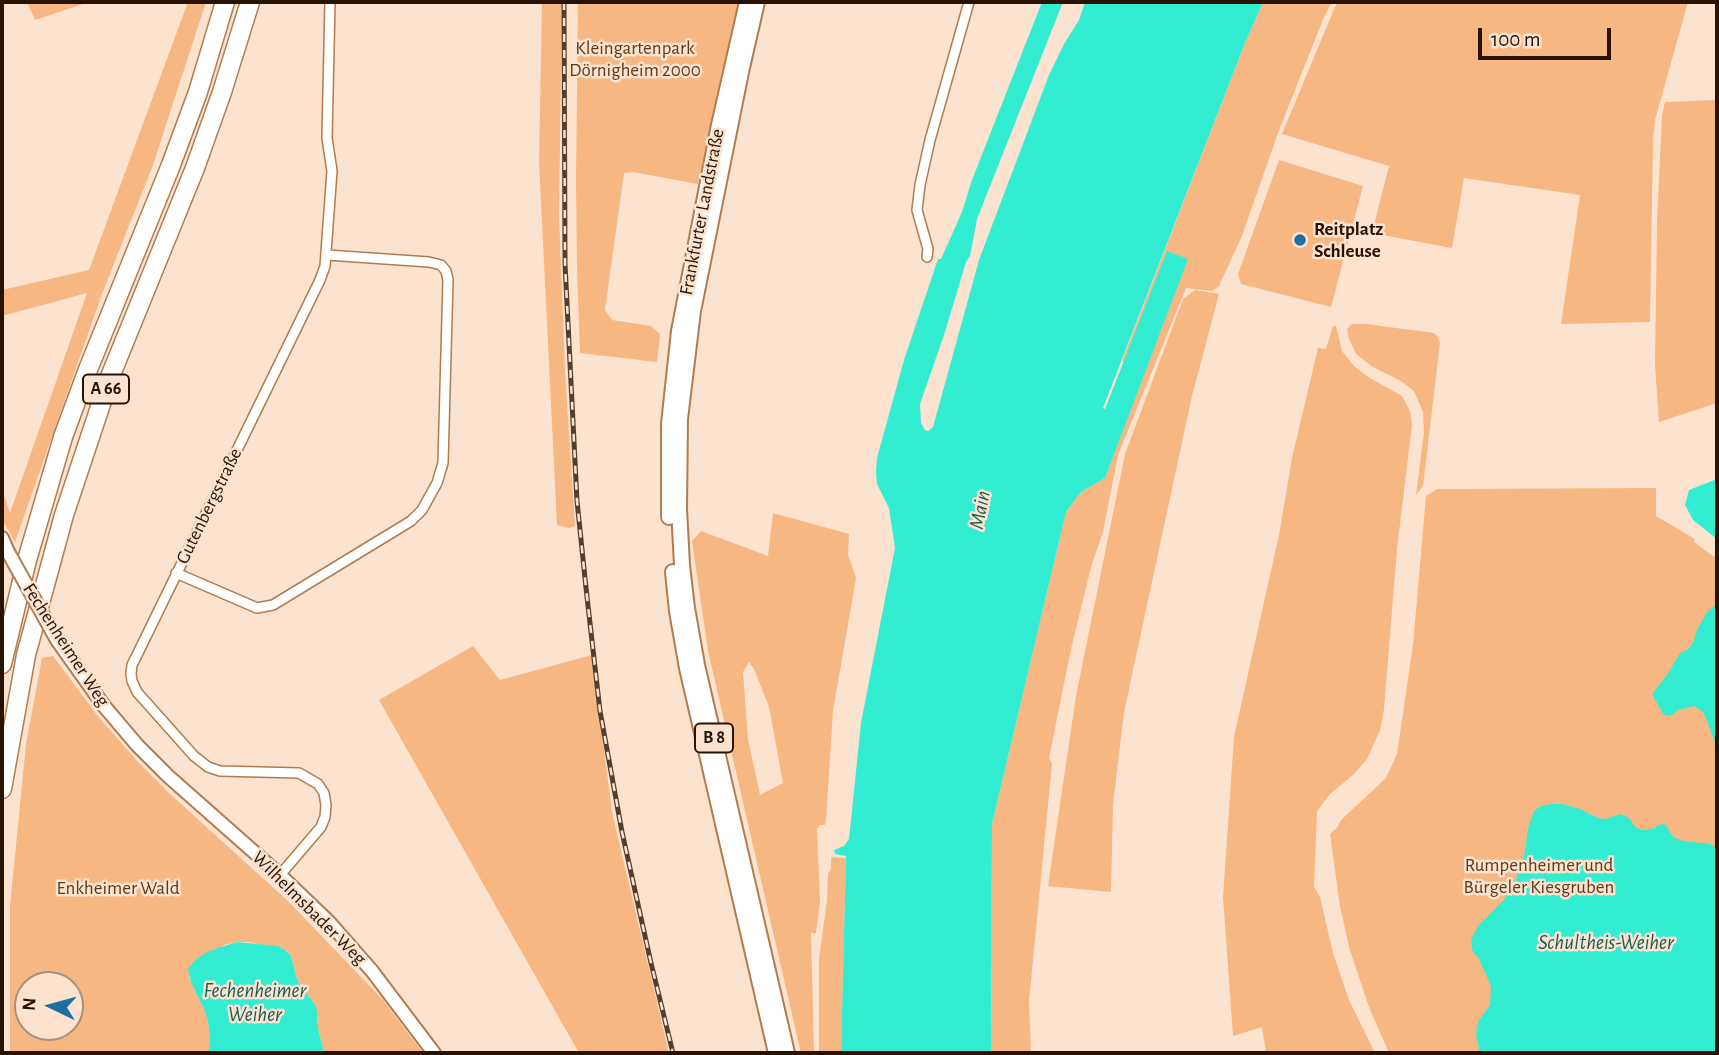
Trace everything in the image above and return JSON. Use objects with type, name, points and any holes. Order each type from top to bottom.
[{"type":"highway","name":"A 66","points":[[2,664],[27,560],[63,438],[171,165],[198,92],[225,2]]},
{"type":"highway","name":"A 66","points":[[2,789],[26,655],[64,515],[110,377],[195,168],[250,2]]},
{"type":"main road","name":"Frankfurter Landstraße","points":[[674,421],[675,361],[687,285],[747,2]]},
{"type":"main road","name":"Frankfurter Landstraße","points":[[674,421],[698,281],[757,2]]},
{"type":"main road","name":"B 8","points":[[674,421],[670,536],[682,642],[776,1053]]},
{"type":"main road","name":"B 8","points":[[674,421],[682,565],[688,617],[787,1053]]},
{"type":"street","name":"Gutenbergstraße","points":[[280,875],[321,827],[326,805],[324,793],[318,784],[299,774],[220,771],[208,767],[194,756],[137,692],[132,681],[132,665],[320,280],[327,255],[332,171],[327,138],[330,2]]},
{"type":"street","points":[[927,257],[928,249],[917,210],[920,184],[969,2]]},
{"type":"street","points":[[176,573],[257,608],[274,605],[411,521],[422,510],[437,484],[443,463],[446,271],[441,265],[429,262],[327,255]]},
{"type":"street","name":"Fechenheimer Weg","points":[[2,538],[57,640],[104,706],[167,776]]},
{"type":"street","name":"Wilhelmsbader Weg","points":[[167,776],[307,900],[351,946],[435,1053]]},
{"type":"green space","points":[[27,2],[89,2],[35,20]]},
{"type":"green space","points":[[188,2],[206,2],[153,165],[102,294],[15,542],[2,519],[2,490],[10,513],[87,293],[2,316],[2,290],[89,270]]},
{"type":"green space","points":[[542,2],[562,2],[559,214],[575,526],[569,528],[557,525],[539,162]]},
{"type":"green space","name":"Kleingartenpark Dörnigheim 2000","points":[[578,2],[741,2],[698,184],[633,172],[624,173],[605,310],[612,320],[651,326],[660,334],[657,362],[580,353],[576,181]]},
{"type":"green space","points":[[1263,2],[1332,2],[1278,133],[1242,236],[1219,286],[1212,291],[1186,288],[1118,455],[1103,532],[1091,567],[1071,649],[1049,758],[1052,764],[1029,1001],[1031,1053],[991,1053],[992,824],[1066,512],[1081,492],[1105,478],[1187,259],[1167,252],[1124,362],[1122,361]]},
{"type":"green space","points":[[1337,2],[1688,2],[1655,120],[1650,322],[1561,324],[1580,195],[1464,178],[1452,248],[1372,233],[1389,166],[1282,134]]},
{"type":"green space","points":[[1717,100],[1717,403],[1659,422],[1655,365],[1662,115],[1665,102]]},
{"type":"green space","points":[[1279,160],[1363,186],[1331,307],[1241,284],[1238,274]]},
{"type":"green space","points":[[1195,290],[1219,294],[1192,396],[1124,712],[1113,805],[1111,892],[1048,886],[1076,696],[1125,454],[1183,299]]},
{"type":"green space","points":[[1352,324],[1434,333],[1438,337],[1440,343],[1423,486],[1416,495],[1424,432],[1423,412],[1414,391],[1356,354],[1347,329]]},
{"type":"green space","points":[[1333,326],[1336,326],[1342,351],[1354,366],[1402,396],[1410,411],[1412,425],[1380,730],[1367,759],[1330,794],[1317,811],[1314,887],[1320,897],[1333,953],[1349,1000],[1375,1053],[1266,1053],[1262,1027],[1233,1036],[1223,897],[1234,737],[1279,535],[1292,458],[1318,348],[1326,349]]},
{"type":"green space","name":"Rumpenheimer und Bürgeler Kiesgruben","points":[[1656,488],[1656,516],[1695,539],[1694,542],[1717,559],[1717,1053],[1389,1053],[1369,1007],[1349,947],[1330,834],[1341,820],[1386,778],[1397,754],[1413,645],[1426,496],[1437,489]]},
{"type":"green space","points":[[773,513],[849,534],[848,555],[856,578],[833,711],[826,821],[825,825],[820,825],[817,829],[820,901],[816,933],[811,933],[814,1053],[801,1053],[708,651],[692,541],[701,531],[768,556]],"holes":[[[749,662],[769,707],[783,783],[760,795],[748,739],[743,672]]]},
{"type":"green space","points":[[473,646],[500,680],[592,655],[612,812],[669,1053],[579,1053],[379,700]]},
{"type":"green space","name":"Enkheimer Wald","points":[[53,656],[97,715],[138,762],[288,901],[383,1000],[423,1053],[324,1053],[318,1018],[296,976],[288,951],[237,942],[224,945],[189,976],[208,1022],[209,1053],[10,1053],[10,906],[26,744],[42,658]]},
{"type":"green space","points":[[831,857],[846,858],[841,1053],[819,1053],[819,959]]},
{"type":"water","name":"Main","points":[[1042,2],[1063,2],[977,219],[970,256],[920,404],[921,423],[928,431],[933,427],[979,260],[1049,75],[1079,20],[1085,2],[1263,2],[1103,408],[1105,409],[1167,251],[1188,259],[1105,478],[1081,492],[1066,512],[992,824],[991,1053],[841,1053],[846,856],[835,854],[834,850],[844,846],[849,839],[861,723],[895,548],[889,508],[877,484],[877,458],[904,360],[938,259],[941,259],[962,212]]},
{"type":"water","points":[[1717,479],[1717,539],[1693,520],[1685,505],[1689,490]]},
{"type":"water","points":[[1717,604],[1717,748],[1704,713],[1695,706],[1678,710],[1668,716],[1663,714],[1652,694],[1680,653],[1693,643],[1707,612]]},
{"type":"water","name":"Schultheis-Weiher","points":[[1551,804],[1580,809],[1605,819],[1621,814],[1642,830],[1666,825],[1673,837],[1683,841],[1711,844],[1717,849],[1717,1053],[1480,1053],[1477,1027],[1490,1005],[1491,986],[1472,950],[1471,939],[1479,925],[1504,900],[1515,882],[1524,857],[1534,811]]},
{"type":"water","name":"Fechenheimer Weiher","points":[[237,942],[278,946],[288,952],[296,976],[317,1011],[324,1053],[209,1053],[208,1022],[188,969],[205,953]]},
{"type":"railway","points":[[564,2],[565,264],[577,501],[586,588],[600,711],[622,832],[673,1053]]},
{"type":"place","name":"Reitplatz Schleuse","points":[[1300,240]]}]
